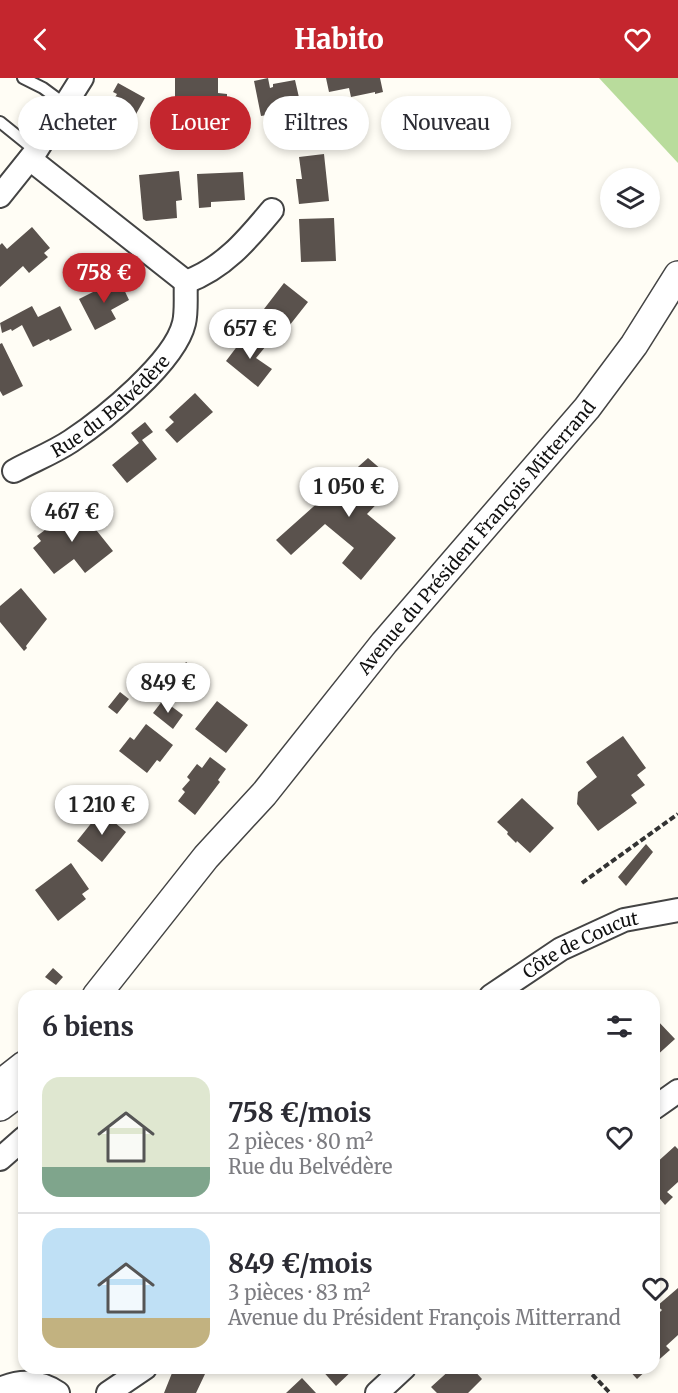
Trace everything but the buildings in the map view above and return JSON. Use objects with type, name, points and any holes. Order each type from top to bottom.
[{"type":"street","points":[[71,96],[82,78]]},
{"type":"street","points":[[0,196],[36,150]]},
{"type":"street","points":[[33,155],[186,282],[205,275],[239,249],[272,210]]},
{"type":"street","name":"Avenue du Président François Mitterrand","points":[[101,990],[206,857],[264,794],[384,643],[587,408],[633,345],[678,275]]},
{"type":"street","name":"Rue du Belvédère","points":[[14,471],[70,442],[121,402],[156,367],[176,344],[184,322],[186,282]]},
{"type":"street","name":"Avenue du Président François Mitterrand","points":[[122,990],[218,865],[264,794]]},
{"type":"street","name":"Côte de Coucut","points":[[500,990],[561,949],[624,920],[678,910]]},
{"type":"street","points":[[0,1084],[18,1070]]},
{"type":"street","points":[[660,1104],[678,1092]]},
{"type":"street","points":[[0,1107],[18,1094]]},
{"type":"street","points":[[0,1159],[18,1143]]},
{"type":"street","points":[[108,1393],[136,1374]]},
{"type":"street","points":[[377,1393],[398,1374]]},
{"type":"street","points":[[0,1389],[13,1383],[31,1383],[47,1386],[58,1393]]},
{"type":"lane","points":[[23,78],[54,96]]},
{"type":"lane","points":[[0,122],[33,155]]},
{"type":"path","points":[[582,883],[678,814]]},
{"type":"path","points":[[592,1374],[610,1393]]},
{"type":"green space","points":[[599,78],[678,78],[678,163]]}]
